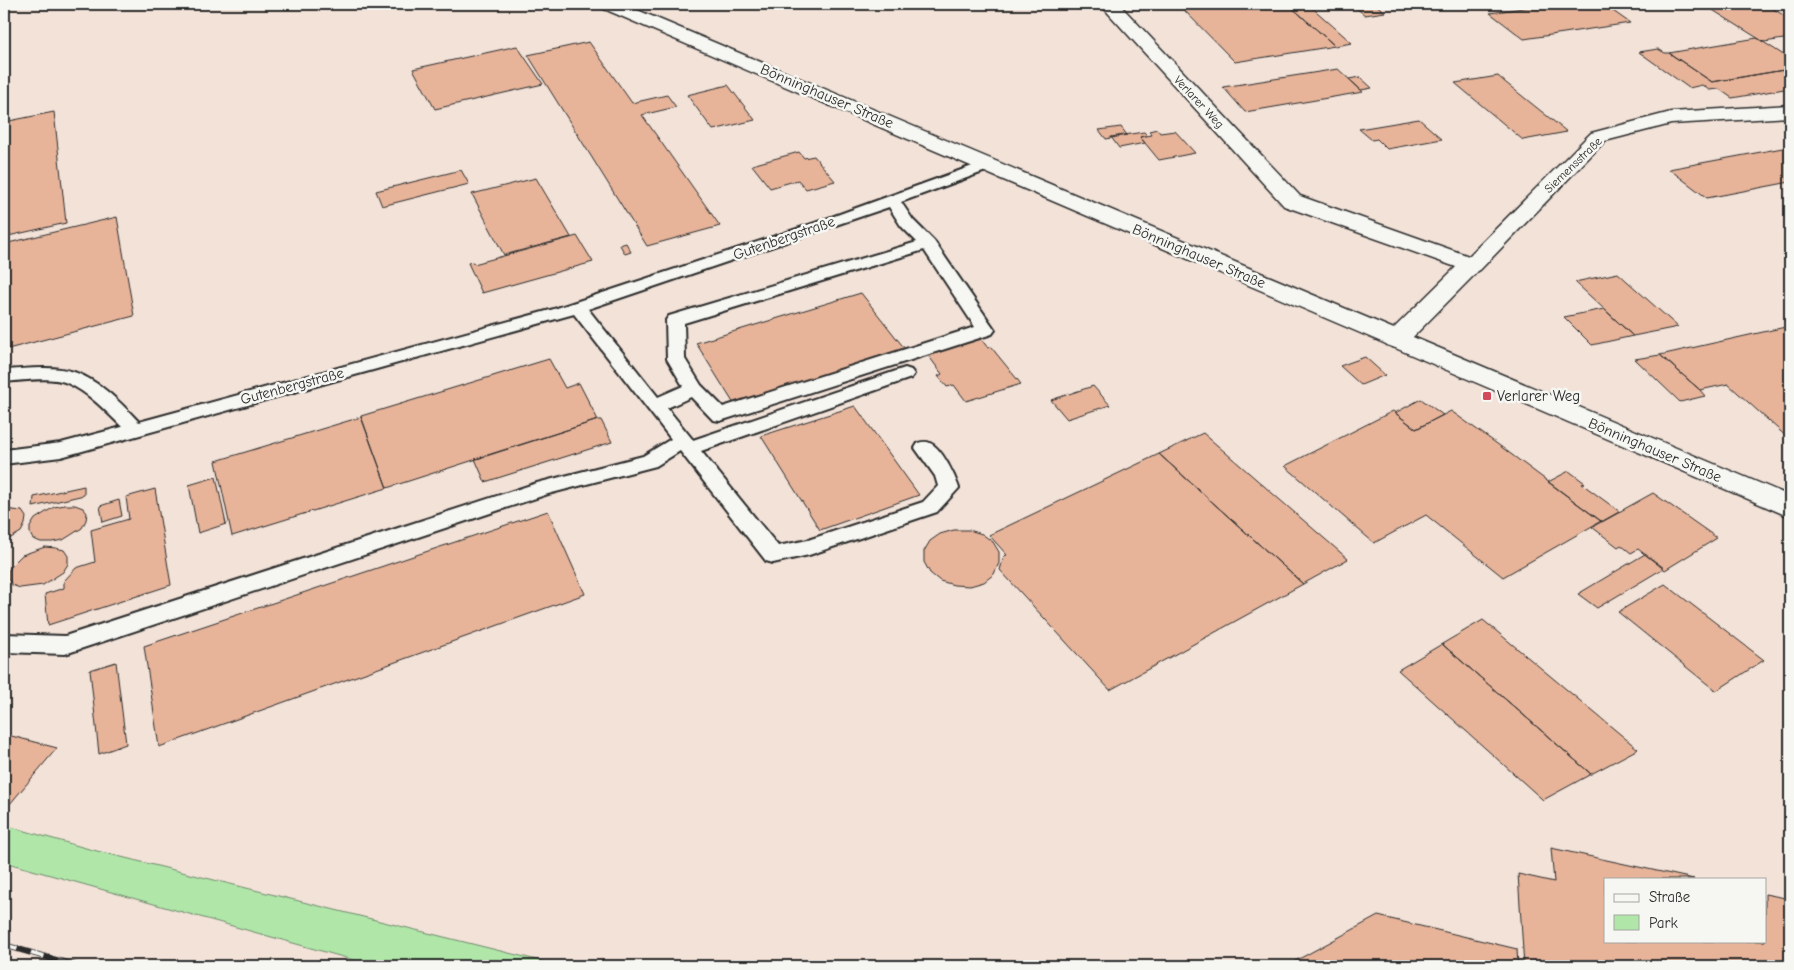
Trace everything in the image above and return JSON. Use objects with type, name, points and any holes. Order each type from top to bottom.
[{"type":"main road","name":"Bönninghauser Straße","points":[[608,4],[1790,507]]},
{"type":"main road","name":"Verlarer Weg","points":[[1109,4],[1292,201],[1472,265]]},
{"type":"main road","name":"Siemensstraße","points":[[1472,265],[1598,136],[1671,118],[1790,112]]},
{"type":"main road","points":[[1396,340],[1472,265]]},
{"type":"lane","name":"Gutenbergstraße","points":[[4,457],[61,450],[578,307],[820,226],[989,165]]},
{"type":"lane","points":[[892,200],[907,223],[928,244],[986,330],[720,416],[694,389],[676,360],[676,320],[928,244]]},
{"type":"lane","points":[[578,307],[773,555],[809,547],[930,507],[949,488],[944,474],[925,448]]},
{"type":"lane","points":[[4,376],[41,374],[70,377],[104,398],[135,429]]},
{"type":"lane","points":[[4,643],[65,645],[544,488],[649,461],[686,444],[905,374]]},
{"type":"lane","points":[[655,406],[694,389]]},
{"type":"green space","points":[[4,825],[89,849],[561,966],[375,966],[4,862]]},
{"type":"building","points":[[1178,4],[1288,4],[1335,46],[1235,62]]},
{"type":"building","points":[[1288,4],[1308,4],[1352,43],[1335,46]]},
{"type":"building","points":[[1351,4],[1375,4],[1385,12],[1365,15]]},
{"type":"building","points":[[1549,4],[1603,4],[1630,23],[1524,39],[1490,13]]},
{"type":"building","points":[[1703,4],[1765,4],[1790,19],[1790,38],[1764,42]]},
{"type":"building","points":[[1757,38],[1790,59],[1790,69],[1712,82],[1669,53]]},
{"type":"building","points":[[589,42],[632,103],[667,95],[676,107],[642,115],[720,226],[647,246],[528,55]]},
{"type":"building","points":[[517,46],[543,84],[435,109],[413,69]]},
{"type":"building","points":[[1658,49],[1669,53],[1712,82],[1790,69],[1790,88],[1732,98],[1719,89],[1709,90],[1702,85],[1689,88],[1639,52]]},
{"type":"building","points":[[1338,69],[1363,92],[1245,112],[1223,87]]},
{"type":"building","points":[[1498,76],[1567,132],[1523,140],[1455,83]]},
{"type":"building","points":[[1360,77],[1372,88],[1361,90],[1349,79]]},
{"type":"building","points":[[728,85],[755,120],[713,130],[687,95]]},
{"type":"building","points":[[54,112],[66,223],[4,237],[4,122]]},
{"type":"building","points":[[1419,119],[1442,139],[1387,149],[1377,139],[1372,140],[1359,129]]},
{"type":"building","points":[[1121,127],[1127,135],[1106,139],[1099,130]]},
{"type":"building","points":[[1157,129],[1160,133],[1175,131],[1195,153],[1159,160],[1140,137],[1152,135],[1149,131]]},
{"type":"building","points":[[1144,132],[1147,135],[1140,137],[1145,143],[1119,148],[1111,137]]},
{"type":"building","points":[[1788,147],[1790,149],[1790,182],[1707,198],[1669,169]]},
{"type":"building","points":[[799,152],[804,158],[814,156],[835,181],[806,189],[798,180],[770,188],[752,165]]},
{"type":"building","points":[[461,170],[469,184],[382,206],[376,191]]},
{"type":"building","points":[[536,178],[571,237],[504,255],[472,194]]},
{"type":"building","points":[[117,217],[134,316],[4,350],[4,244]]},
{"type":"building","points":[[577,236],[593,262],[482,293],[468,263],[473,262],[474,264]]},
{"type":"building","points":[[626,243],[631,252],[625,254],[620,245]]},
{"type":"building","points":[[1618,273],[1678,327],[1633,336],[1575,282]]},
{"type":"building","points":[[861,293],[905,349],[734,404],[696,343]]},
{"type":"building","points":[[1604,309],[1633,336],[1592,345],[1564,317]]},
{"type":"building","points":[[1790,326],[1789,439],[1728,384],[1700,390],[1660,355]]},
{"type":"building","points":[[981,339],[988,348],[991,347],[1021,384],[966,401],[954,385],[947,387],[938,376],[942,374],[928,355]]},
{"type":"building","points":[[1660,355],[1705,396],[1680,402],[1635,359]]},
{"type":"building","points":[[1365,357],[1385,375],[1361,385],[1340,366]]},
{"type":"building","points":[[549,359],[565,388],[579,383],[598,420],[387,488],[361,416]]},
{"type":"building","points":[[1093,386],[1110,405],[1067,419],[1051,400]]},
{"type":"building","points":[[1421,399],[1443,415],[1416,429],[1395,413]]},
{"type":"building","points":[[855,406],[919,495],[820,530],[761,436]]},
{"type":"building","points":[[1393,411],[1416,429],[1451,411],[1601,521],[1503,577],[1426,515],[1374,543],[1285,466]]},
{"type":"building","points":[[361,417],[387,488],[232,536],[216,461]]},
{"type":"building","points":[[601,420],[612,442],[485,482],[475,459]]},
{"type":"building","points":[[1203,433],[1348,559],[1303,584],[1159,454]]},
{"type":"building","points":[[1159,454],[1303,584],[1110,690],[1000,570],[1004,556],[1007,555],[989,535]]},
{"type":"building","points":[[1569,471],[1585,483],[1582,484],[1620,512],[1602,522],[1548,482]]},
{"type":"building","points":[[216,477],[226,524],[198,533],[189,485]]},
{"type":"building","points":[[84,486],[84,495],[33,507],[34,497]]},
{"type":"building","points":[[155,489],[171,585],[48,625],[45,594],[64,588],[64,581],[76,568],[95,562],[91,530],[129,519],[126,497]]},
{"type":"building","points":[[1653,493],[1717,538],[1665,570],[1638,549],[1631,553],[1621,545],[1618,547],[1592,527]]},
{"type":"building","points":[[119,500],[122,516],[103,522],[100,506]]},
{"type":"building","points":[[75,505],[83,508],[87,513],[82,528],[63,540],[41,542],[33,539],[30,534],[30,527],[35,519],[54,507]]},
{"type":"building","points":[[4,509],[22,511],[26,517],[21,532],[4,542]]},
{"type":"building","points":[[548,511],[585,594],[159,747],[144,646]]},
{"type":"building","points":[[954,530],[969,530],[982,534],[993,542],[999,552],[999,563],[994,574],[984,582],[970,586],[954,585],[940,581],[930,573],[924,562],[924,551],[930,541],[940,534]]},
{"type":"building","points":[[45,547],[64,550],[68,556],[68,564],[63,572],[43,585],[20,588],[12,585],[8,579],[8,571],[14,563],[22,555]]},
{"type":"building","points":[[1645,554],[1664,568],[1597,608],[1578,594]]},
{"type":"building","points":[[1665,584],[1764,660],[1716,691],[1618,612]]},
{"type":"building","points":[[1483,620],[1638,749],[1591,774],[1442,644]]},
{"type":"building","points":[[1442,644],[1591,774],[1543,800],[1398,670]]},
{"type":"building","points":[[116,662],[126,744],[99,754],[90,670]]},
{"type":"building","points":[[4,734],[57,748],[4,811]]},
{"type":"building","points":[[1551,848],[1689,878],[1604,878],[1604,942],[1766,942],[1766,894],[1790,899],[1790,966],[1524,966],[1518,874],[1554,882]]},
{"type":"building","points":[[1378,916],[1517,949],[1518,966],[1286,966]]},
{"type":"railway","points":[[4,945],[77,966]]},
{"type":"place","name":"Verlarer Weg","points":[[1487,396]]}]
